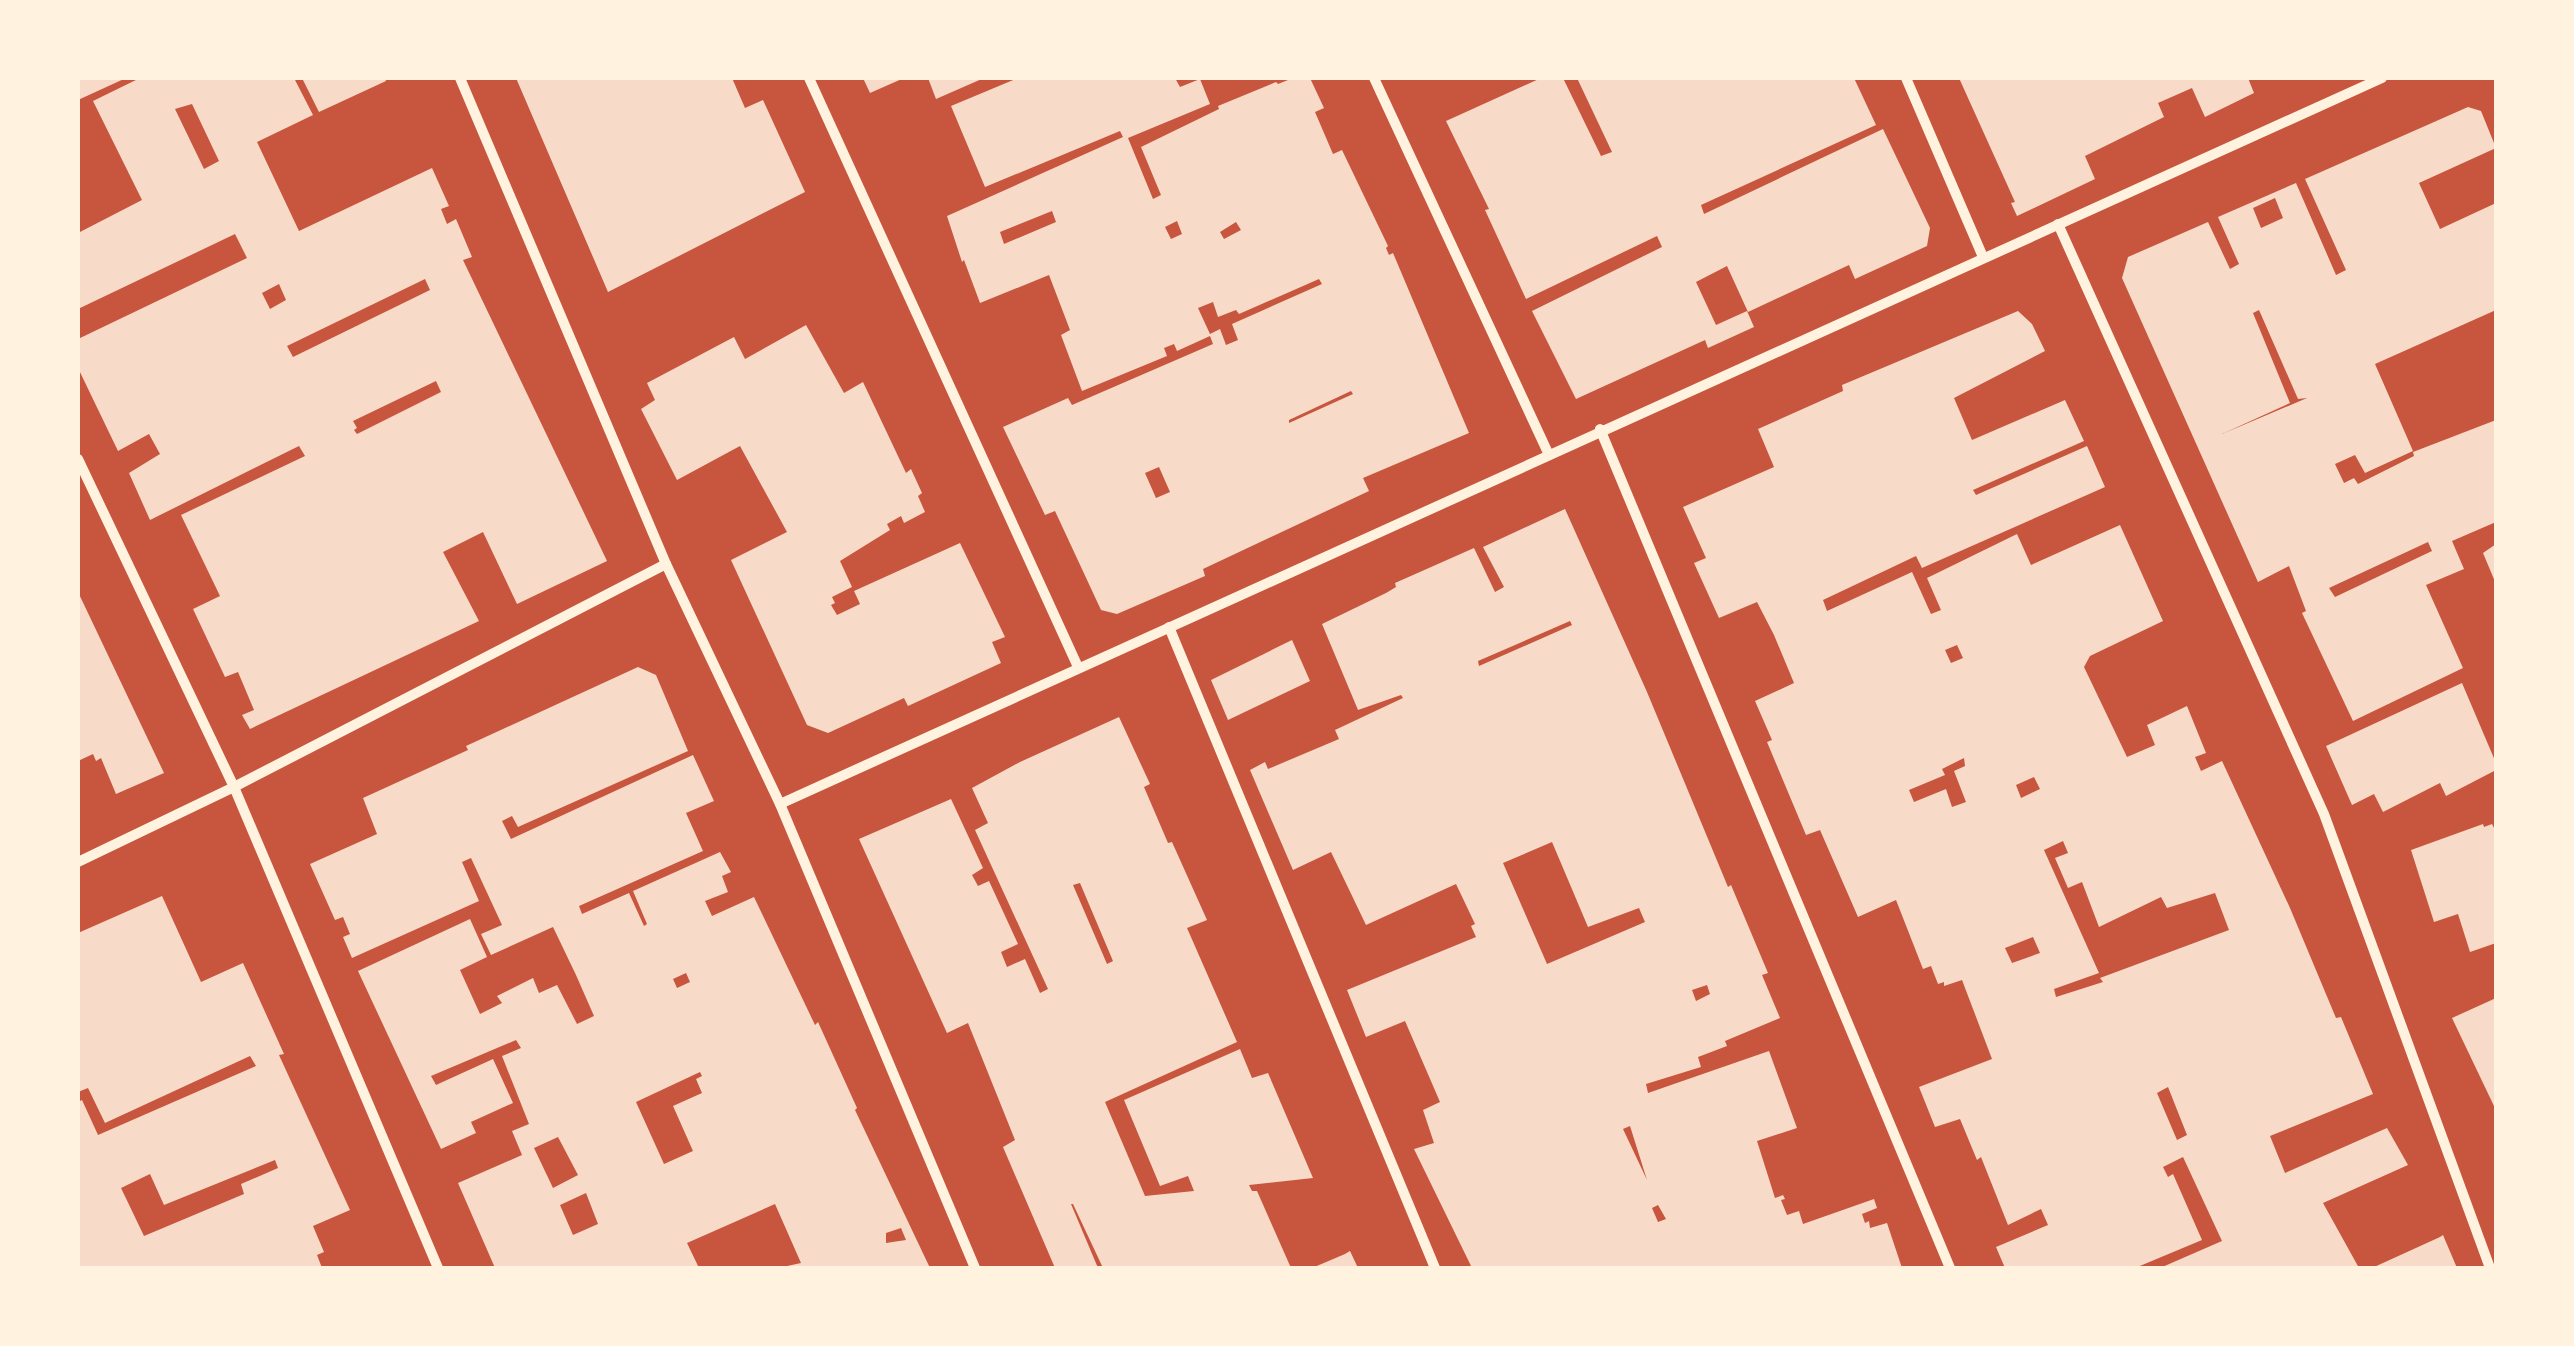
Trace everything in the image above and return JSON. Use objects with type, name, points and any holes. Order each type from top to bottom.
[{"type":"street","points":[[460,78],[666,564],[780,804],[975,1268]]},
{"type":"street","points":[[809,78],[1078,667]]},
{"type":"street","points":[[1374,78],[1550,454]]},
{"type":"street","points":[[1906,78],[1983,257]]},
{"type":"street","points":[[780,804],[2382,78]]},
{"type":"street","points":[[2058,224],[2324,814],[2490,1268]]},
{"type":"street","points":[[1600,430],[1950,1268]]},
{"type":"street","points":[[78,459],[234,787],[438,1268]]},
{"type":"street","points":[[78,862],[234,787],[666,564]]},
{"type":"street","points":[[1169,627],[1435,1268]]},
{"type":"building","points":[[78,78],[126,78],[78,100]]},
{"type":"building","points":[[140,78],[294,78],[313,115],[257,142],[299,231],[432,168],[449,206],[441,209],[447,224],[456,219],[472,257],[463,260],[607,561],[517,604],[483,532],[443,552],[479,621],[250,729],[242,715],[254,710],[238,672],[225,677],[193,609],[220,596],[181,515],[305,456],[299,446],[150,520],[129,473],[160,454],[149,434],[118,451],[78,368],[78,339],[247,258],[235,234],[78,309],[78,233],[142,200],[93,101]],"holes":[[[192,104],[219,161],[204,169],[175,109]],[[425,279],[430,290],[293,357],[287,346]],[[279,284],[286,300],[270,309],[262,293]],[[436,381],[441,392],[357,434],[353,421]]]},
{"type":"building","points":[[302,78],[385,78],[386,81],[319,112]]},
{"type":"building","points":[[516,78],[732,78],[745,108],[763,100],[805,192],[608,292]]},
{"type":"building","points":[[863,78],[904,78],[870,93]]},
{"type":"building","points":[[928,78],[984,78],[936,99]]},
{"type":"building","points":[[1018,78],[1175,78],[1180,87],[1200,79],[1210,104],[1128,138],[1153,199],[1161,195],[1141,147],[1219,109],[1218,106],[1276,82],[1310,78],[1324,108],[1315,112],[1333,154],[1342,150],[1389,255],[1393,253],[1469,433],[1363,478],[1369,491],[1203,569],[1205,576],[1117,614],[1101,610],[1055,511],[1045,515],[1003,427],[1068,398],[1072,405],[1213,344],[1210,336],[1177,351],[1174,344],[1164,348],[1167,356],[1082,391],[1061,335],[1070,330],[1049,275],[980,303],[947,216],[1123,137],[1120,131],[985,187],[951,106]],"holes":[[[1052,211],[1056,222],[1004,244],[1000,232]],[[1177,221],[1182,234],[1171,239],[1165,227]],[[1236,222],[1241,230],[1224,239],[1220,232]],[[1319,279],[1322,284],[1232,324],[1238,340],[1226,345],[1220,329],[1210,334],[1198,308],[1213,302],[1218,317],[1236,310],[1239,314]],[[1351,391],[1353,394],[1289,423]],[[1159,467],[1170,492],[1156,498],[1145,473]]]},
{"type":"building","points":[[1541,78],[1563,78],[1601,156],[1612,152],[1577,78],[1854,78],[1876,125],[1701,205],[1704,214],[1883,129],[1930,228],[1927,246],[1855,279],[1849,265],[1748,312],[1727,266],[1696,282],[1716,325],[1747,311],[1754,327],[1708,348],[1705,340],[1576,399],[1532,311],[1662,247],[1657,236],[1526,299],[1485,210],[1489,209],[1446,121]]},
{"type":"building","points":[[1959,78],[2248,78],[2254,93],[2205,117],[2192,88],[2158,103],[2164,117],[2085,156],[2095,179],[2017,216],[2011,203],[2015,202]]},
{"type":"building","points":[[2468,107],[2481,111],[2496,148],[2419,183],[2440,229],[2496,203],[2496,310],[2375,364],[2413,451],[2365,473],[2355,455],[2335,464],[2344,483],[2354,478],[2358,484],[2414,456],[2413,452],[2496,420],[2496,522],[2452,541],[2464,569],[2426,585],[2463,668],[2353,721],[2302,613],[2306,611],[2289,566],[2258,582],[2122,278],[2128,257],[2208,222],[2230,269],[2239,264],[2218,217],[2296,183],[2336,275],[2346,270],[2305,179]],"holes":[[[2275,198],[2283,218],[2261,228],[2253,208]],[[2259,310],[2298,399],[2307,398],[2222,434],[2290,403],[2253,313]],[[2428,542],[2432,551],[2335,597],[2329,588]]]},
{"type":"building","points":[[2018,311],[2032,324],[2045,351],[1954,398],[1972,440],[2065,400],[2084,441],[1973,490],[1976,495],[2087,446],[2105,487],[1922,568],[1916,556],[1823,600],[1827,611],[1912,572],[1931,614],[1941,610],[1927,578],[2017,534],[2031,565],[2120,525],[2163,621],[2090,656],[2084,667],[2127,757],[2155,745],[2147,725],[2187,706],[2206,753],[2195,757],[2201,771],[2222,761],[2373,1094],[2270,1136],[2285,1173],[2387,1128],[2408,1165],[2323,1203],[2359,1268],[2160,1268],[2222,1241],[2183,1157],[2163,1167],[2168,1177],[2173,1174],[2202,1240],[2135,1268],[2005,1268],[1996,1247],[2048,1225],[2041,1209],[2008,1225],[1981,1157],[1977,1160],[1960,1119],[1935,1127],[1919,1087],[1992,1059],[1962,980],[1944,986],[1944,982],[1938,984],[1931,966],[1923,969],[1896,900],[1858,917],[1820,830],[1806,835],[1767,742],[1772,740],[1755,701],[1794,683],[1757,602],[1719,618],[1694,563],[1706,558],[1683,507],[1774,467],[1758,429],[1843,391],[1842,385]],"holes":[[[1957,645],[1963,658],[1951,663],[1945,650]],[[1964,758],[1965,766],[1954,771],[1966,802],[1952,807],[1946,789],[1914,802],[1909,790],[1945,775],[1942,769]],[[2034,777],[2040,789],[2021,798],[2016,785]],[[2063,841],[2068,853],[2055,858],[2068,888],[2082,882],[2099,927],[2161,897],[2167,908],[2215,893],[2229,930],[2056,997],[2054,989],[2099,973],[2044,850]],[[2033,937],[2040,953],[2012,963],[2005,948]],[[2168,1087],[2187,1135],[2177,1140],[2157,1093]]]},
{"type":"building","points":[[806,325],[844,393],[863,382],[906,473],[911,469],[922,493],[918,496],[925,512],[904,523],[901,516],[887,524],[890,530],[840,561],[852,587],[832,597],[835,603],[831,605],[837,615],[860,604],[854,591],[960,543],[1005,637],[992,642],[1001,663],[908,706],[904,698],[828,733],[807,725],[731,560],[787,532],[740,446],[677,480],[641,409],[655,400],[647,383],[734,337],[745,359]]},
{"type":"building","points":[[1565,509],[1768,973],[1762,975],[1780,1018],[1698,1057],[1701,1067],[1646,1084],[1648,1093],[1769,1051],[1797,1128],[1757,1141],[1775,1198],[1783,1195],[1787,1215],[1799,1211],[1803,1224],[1874,1199],[1877,1208],[1862,1214],[1865,1223],[1869,1221],[1870,1228],[1887,1223],[1902,1268],[1472,1268],[1414,1149],[1434,1143],[1423,1110],[1440,1102],[1405,1021],[1366,1037],[1347,990],[1476,937],[1471,926],[1475,924],[1456,884],[1366,925],[1331,852],[1293,870],[1250,770],[1265,762],[1268,769],[1339,739],[1335,730],[1403,698],[1401,695],[1358,710],[1322,624],[1386,593],[1396,587],[1395,583],[1474,548],[1495,592],[1504,587],[1483,547]],"holes":[[[1570,621],[1572,625],[1479,666],[1478,661]],[[1552,842],[1588,927],[1639,908],[1645,922],[1547,964],[1503,863]],[[1707,985],[1710,994],[1696,1001],[1692,990]],[[1630,1126],[1647,1180],[1623,1129]],[[1658,1205],[1666,1219],[1658,1222],[1652,1208]]]},
{"type":"building","points":[[2496,544],[2496,584],[2483,553]]},
{"type":"building","points":[[78,592],[164,773],[116,794],[101,758],[96,761],[93,754],[78,761]]},
{"type":"building","points":[[1292,640],[1310,681],[1228,720],[1211,680]]},
{"type":"building","points":[[638,667],[656,675],[688,751],[518,827],[512,816],[502,821],[511,839],[693,755],[714,801],[686,813],[703,851],[579,906],[582,914],[629,893],[644,926],[647,924],[633,891],[720,852],[731,872],[722,876],[728,892],[705,901],[712,916],[754,897],[815,1025],[818,1022],[930,1268],[778,1268],[801,1263],[775,1204],[687,1243],[699,1268],[495,1268],[458,1183],[522,1155],[512,1131],[529,1124],[502,1056],[521,1048],[516,1040],[431,1076],[436,1085],[493,1059],[513,1103],[471,1122],[476,1133],[441,1149],[358,971],[470,919],[487,957],[460,970],[480,1014],[502,1003],[497,996],[533,978],[539,993],[557,985],[577,1024],[594,1016],[576,975],[553,927],[491,955],[481,934],[502,925],[471,858],[462,862],[479,901],[352,958],[343,937],[350,934],[343,917],[335,920],[310,864],[377,834],[363,798],[468,750],[466,746]],"holes":[[[686,973],[690,982],[677,988],[673,979]],[[700,1072],[702,1076],[696,1079],[702,1093],[673,1106],[693,1151],[664,1164],[636,1102]],[[558,1137],[578,1175],[553,1188],[534,1148]],[[586,1193],[598,1224],[573,1235],[560,1205]],[[901,1228],[906,1240],[886,1243],[886,1233]]]},
{"type":"building","points":[[2462,683],[2496,770],[2446,796],[2440,783],[2383,812],[2374,794],[2352,805],[2326,746]]},
{"type":"building","points":[[1119,717],[1150,784],[1144,787],[1168,843],[1172,842],[1207,920],[1187,928],[1237,1042],[1105,1102],[1145,1196],[1194,1191],[1188,1176],[1160,1186],[1124,1100],[1240,1049],[1252,1078],[1268,1073],[1313,1178],[1249,1185],[1257,1191],[1291,1268],[1103,1268],[1071,1204],[1098,1268],[1055,1268],[1003,1147],[1015,1140],[968,1023],[947,1033],[859,839],[951,799],[983,868],[972,875],[978,886],[989,881],[1018,944],[1001,952],[1007,967],[1025,959],[1040,993],[1048,989],[975,830],[988,823],[972,788]],"holes":[[[1080,883],[1113,961],[1107,964],[1073,885]]]},
{"type":"building","points":[[2492,824],[2496,832],[2496,943],[2470,952],[2458,914],[2434,922],[2411,850]]},
{"type":"building","points":[[162,896],[201,982],[243,963],[284,1054],[279,1055],[350,1210],[313,1226],[324,1252],[317,1255],[322,1268],[78,1268],[78,1102],[82,1100],[98,1135],[256,1066],[250,1056],[105,1123],[88,1088],[78,1092],[78,933]],"holes":[[[275,1160],[278,1168],[241,1184],[244,1194],[144,1236],[121,1188],[150,1174],[164,1205]]]},
{"type":"building","points":[[2496,998],[2496,1105],[2494,1106],[2452,1018]]},
{"type":"building","points":[[2443,1235],[2457,1268],[2372,1268],[2440,1237]]},
{"type":"building","points":[[1350,1251],[1358,1268],[1312,1268],[1345,1254]]}]
